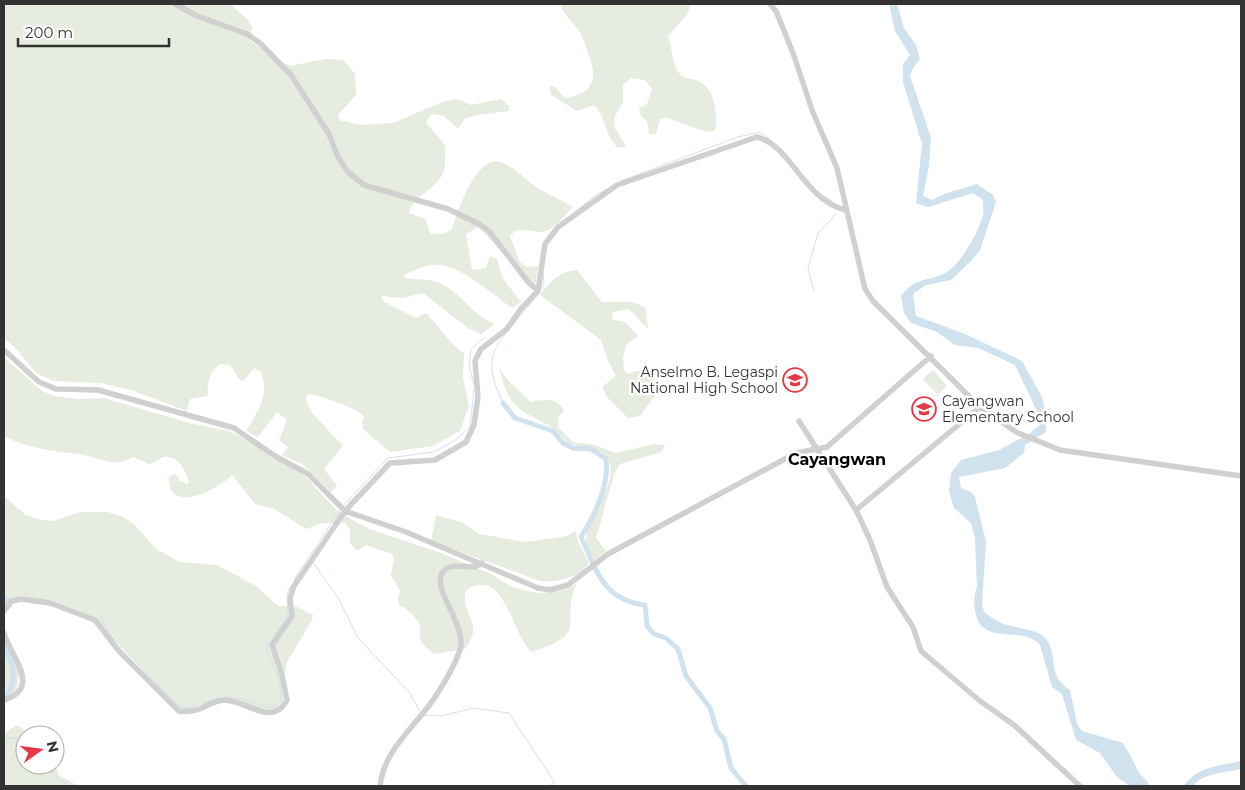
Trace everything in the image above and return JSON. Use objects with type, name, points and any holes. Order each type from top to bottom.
[{"type":"street","points":[[175,4],[197,16],[247,34],[261,44],[291,76],[329,134],[338,157],[348,172],[364,185],[448,208],[479,224],[489,231],[528,282],[538,291]]},
{"type":"street","points":[[770,4],[776,11],[793,53],[812,110],[837,168],[845,210],[865,289],[873,300],[980,407],[1016,432],[1060,450],[1241,476]]},
{"type":"street","points":[[4,611],[12,601],[21,599],[50,603],[95,620],[118,651],[179,711],[199,711],[223,700],[237,702],[268,714],[277,711],[287,700],[282,675],[272,646],[292,616],[290,598],[294,586],[345,511],[390,463],[435,460],[466,442],[474,425],[478,397],[475,361],[481,349],[507,329],[520,310],[538,291],[545,244],[558,227],[617,185],[748,138],[757,137],[765,138],[817,195],[832,207],[845,210]]},
{"type":"street","points":[[4,350],[39,382],[46,386],[56,389],[98,390],[234,428],[275,456],[308,474],[345,511],[406,532],[538,588],[550,590],[568,585],[593,568],[608,554],[796,453],[827,447],[931,356]]},
{"type":"street","points":[[856,510],[980,407]]},
{"type":"street","points":[[800,421],[856,510],[870,540],[887,587],[913,627],[921,651],[980,701],[1014,725],[1080,786]]},
{"type":"street","points":[[380,786],[381,773],[390,754],[437,694],[460,650],[459,626],[441,587],[440,578],[445,570],[454,565],[476,567],[482,563]]},
{"type":"street","points":[[4,633],[17,659],[23,681],[20,691],[14,697],[4,700]]},
{"type":"shaded area","points":[[4,4],[230,4],[247,19],[252,28],[249,40],[276,59],[290,66],[326,59],[343,60],[355,74],[356,95],[338,115],[339,120],[359,125],[393,123],[445,101],[457,99],[471,105],[501,99],[509,106],[509,111],[476,115],[465,119],[458,129],[444,116],[432,114],[426,122],[445,146],[444,171],[435,184],[413,205],[409,213],[425,219],[431,234],[443,234],[451,230],[469,187],[483,167],[491,162],[500,162],[509,166],[532,184],[573,207],[554,226],[546,231],[516,230],[510,236],[520,262],[526,267],[538,266],[535,286],[478,227],[466,234],[472,270],[486,268],[490,256],[497,259],[502,277],[521,302],[512,308],[474,280],[452,268],[432,265],[403,275],[406,279],[437,282],[453,291],[479,315],[495,324],[481,334],[468,328],[423,293],[403,298],[381,296],[384,302],[416,318],[426,313],[455,346],[464,353],[463,378],[469,406],[460,431],[433,446],[390,452],[363,429],[364,416],[360,413],[338,402],[308,394],[305,399],[313,414],[343,446],[324,469],[337,486],[331,492],[302,464],[282,455],[288,447],[279,440],[287,420],[277,412],[258,437],[246,431],[258,410],[263,396],[264,388],[261,372],[254,368],[243,381],[239,379],[230,365],[220,364],[213,371],[210,378],[208,396],[190,399],[187,411],[131,390],[100,383],[54,381],[36,373],[15,347],[4,339]]},
{"type":"shaded area","points":[[560,4],[691,4],[687,15],[668,36],[675,65],[679,73],[702,83],[711,95],[716,117],[715,131],[706,132],[666,117],[660,119],[656,134],[649,134],[647,121],[641,116],[639,108],[647,104],[652,89],[645,80],[631,78],[623,85],[623,102],[615,116],[614,126],[626,146],[618,148],[610,138],[601,115],[594,105],[577,111],[551,95],[549,86],[554,86],[565,98],[575,96],[588,88],[593,76],[593,69],[581,34],[565,14]]},
{"type":"shaded area","points":[[577,270],[602,302],[630,302],[646,309],[648,329],[629,309],[612,312],[612,320],[625,322],[638,336],[627,344],[623,357],[624,370],[629,374],[635,371],[649,371],[655,377],[655,396],[640,416],[628,418],[608,398],[602,387],[616,376],[607,359],[601,340],[540,295],[547,285],[560,275]]},
{"type":"shaded area","points":[[4,357],[42,391],[54,396],[78,399],[104,398],[189,423],[229,431],[252,442],[306,477],[335,509],[354,521],[372,530],[441,553],[491,574],[512,587],[536,593],[553,592],[568,589],[577,583],[572,597],[568,633],[562,639],[531,652],[524,643],[499,594],[490,587],[479,585],[466,590],[466,607],[473,625],[473,631],[465,649],[434,654],[421,641],[420,626],[415,617],[400,606],[398,600],[400,591],[391,575],[394,559],[392,554],[366,545],[357,551],[350,543],[350,529],[345,523],[322,523],[306,529],[274,509],[255,504],[232,475],[205,493],[184,497],[176,495],[171,488],[169,477],[175,474],[180,481],[187,484],[189,482],[181,465],[173,458],[162,458],[149,464],[133,457],[113,462],[80,454],[32,447],[4,436]]},
{"type":"shaded area","points":[[499,367],[509,381],[531,402],[550,400],[561,406],[564,411],[559,416],[558,427],[573,442],[595,445],[616,453],[654,444],[665,447],[661,452],[620,464],[614,475],[596,538],[606,551],[595,560],[587,544],[587,530],[610,479],[608,460],[596,450],[569,443],[554,429],[518,408],[507,392]]},
{"type":"shaded area","points":[[933,370],[947,386],[938,395],[923,379]]},
{"type":"shaded area","points":[[4,496],[26,515],[42,520],[53,521],[80,512],[108,512],[123,517],[136,526],[156,549],[180,562],[217,565],[256,586],[278,606],[297,607],[313,615],[312,620],[286,664],[283,701],[276,709],[266,712],[231,699],[183,710],[174,705],[96,618],[80,611],[32,598],[16,597],[4,607]]},
{"type":"shaded area","points":[[436,515],[463,523],[479,534],[526,542],[567,536],[575,531],[589,563],[573,576],[561,580],[540,581],[431,541]]},
{"type":"shaded area","points":[[4,635],[19,673],[17,690],[11,695],[4,696]]},
{"type":"shaded area","points":[[15,726],[15,775],[59,775],[78,786],[4,786],[4,734]]},
{"type":"water","points":[[889,4],[897,4],[904,28],[916,45],[920,59],[910,76],[931,138],[929,166],[923,196],[932,200],[947,193],[977,184],[993,195],[996,202],[980,250],[971,261],[951,280],[926,285],[913,294],[916,316],[965,334],[1022,361],[1042,397],[1046,414],[1046,432],[1025,445],[1024,453],[1005,468],[959,477],[961,488],[971,492],[975,497],[986,542],[982,604],[984,612],[1001,623],[1033,631],[1044,636],[1050,647],[1055,672],[1063,684],[1070,690],[1077,724],[1082,731],[1123,743],[1138,771],[1150,786],[1130,786],[1117,777],[1100,753],[1076,740],[1062,694],[1052,687],[1040,645],[1033,639],[1024,636],[995,633],[987,630],[980,624],[976,615],[974,601],[977,587],[975,538],[971,523],[954,508],[949,491],[951,473],[961,460],[999,450],[1029,434],[1040,425],[1036,409],[1015,365],[978,348],[955,345],[937,332],[911,323],[904,313],[901,296],[906,290],[916,283],[945,273],[963,256],[983,215],[983,200],[973,193],[928,207],[916,203],[922,144],[903,82],[903,64],[910,55],[895,31]]},
{"type":"water","points":[[1241,761],[1241,769],[1208,776],[1193,786],[1184,786],[1195,774],[1217,766]]},
{"type":"waterway","points":[[621,181],[738,137],[760,132],[772,141]]},
{"type":"waterway","points":[[570,216],[606,189]]},
{"type":"waterway","points":[[825,196],[834,203]]},
{"type":"waterway","points":[[814,291],[808,268],[818,233],[836,214]]},
{"type":"waterway","points":[[541,289],[544,285],[543,273]]},
{"type":"waterway","points":[[512,326],[535,298]]},
{"type":"waterway","points":[[503,403],[495,384],[492,359],[499,342],[506,333]]},
{"type":"waterway","points":[[474,385],[469,366],[471,349],[484,338]]},
{"type":"waterway","points":[[343,506],[388,458],[434,452],[454,441],[470,427],[474,389]]},
{"type":"waterway","points":[[503,403],[515,418],[553,431],[563,443],[573,448],[591,449],[606,459],[606,479],[600,499],[581,537],[603,582],[620,597],[645,605],[647,626],[654,634],[666,638],[678,649],[686,676],[710,708],[717,731],[724,739],[731,768],[746,786]]},
{"type":"waterway","points":[[294,580],[340,510]]},
{"type":"waterway","points":[[313,562],[338,598],[358,638],[410,693],[420,712]]},
{"type":"waterway","points":[[201,705],[218,698],[236,698],[271,708],[281,700],[280,682],[266,648],[288,616],[287,593],[291,586]]},
{"type":"waterway","points":[[4,602],[7,599]]},
{"type":"waterway","points":[[97,611],[111,636],[182,708],[195,707]]},
{"type":"waterway","points":[[4,647],[13,670],[11,688],[8,694],[4,695]]},
{"type":"waterway","points":[[424,715],[441,716],[474,708],[509,713],[554,781],[551,786]]},
{"type":"waterway","points":[[4,739],[15,738]]},
{"type":"waterway","points":[[53,775],[70,786]]},
{"type":"place","name":"Anselmo B. Legaspi National High School","points":[[795,380]]},
{"type":"place","name":"Cayangwan Elementary School","points":[[924,409]]},
{"type":"district","name":"Cayangwan","points":[[837,459]]}]
